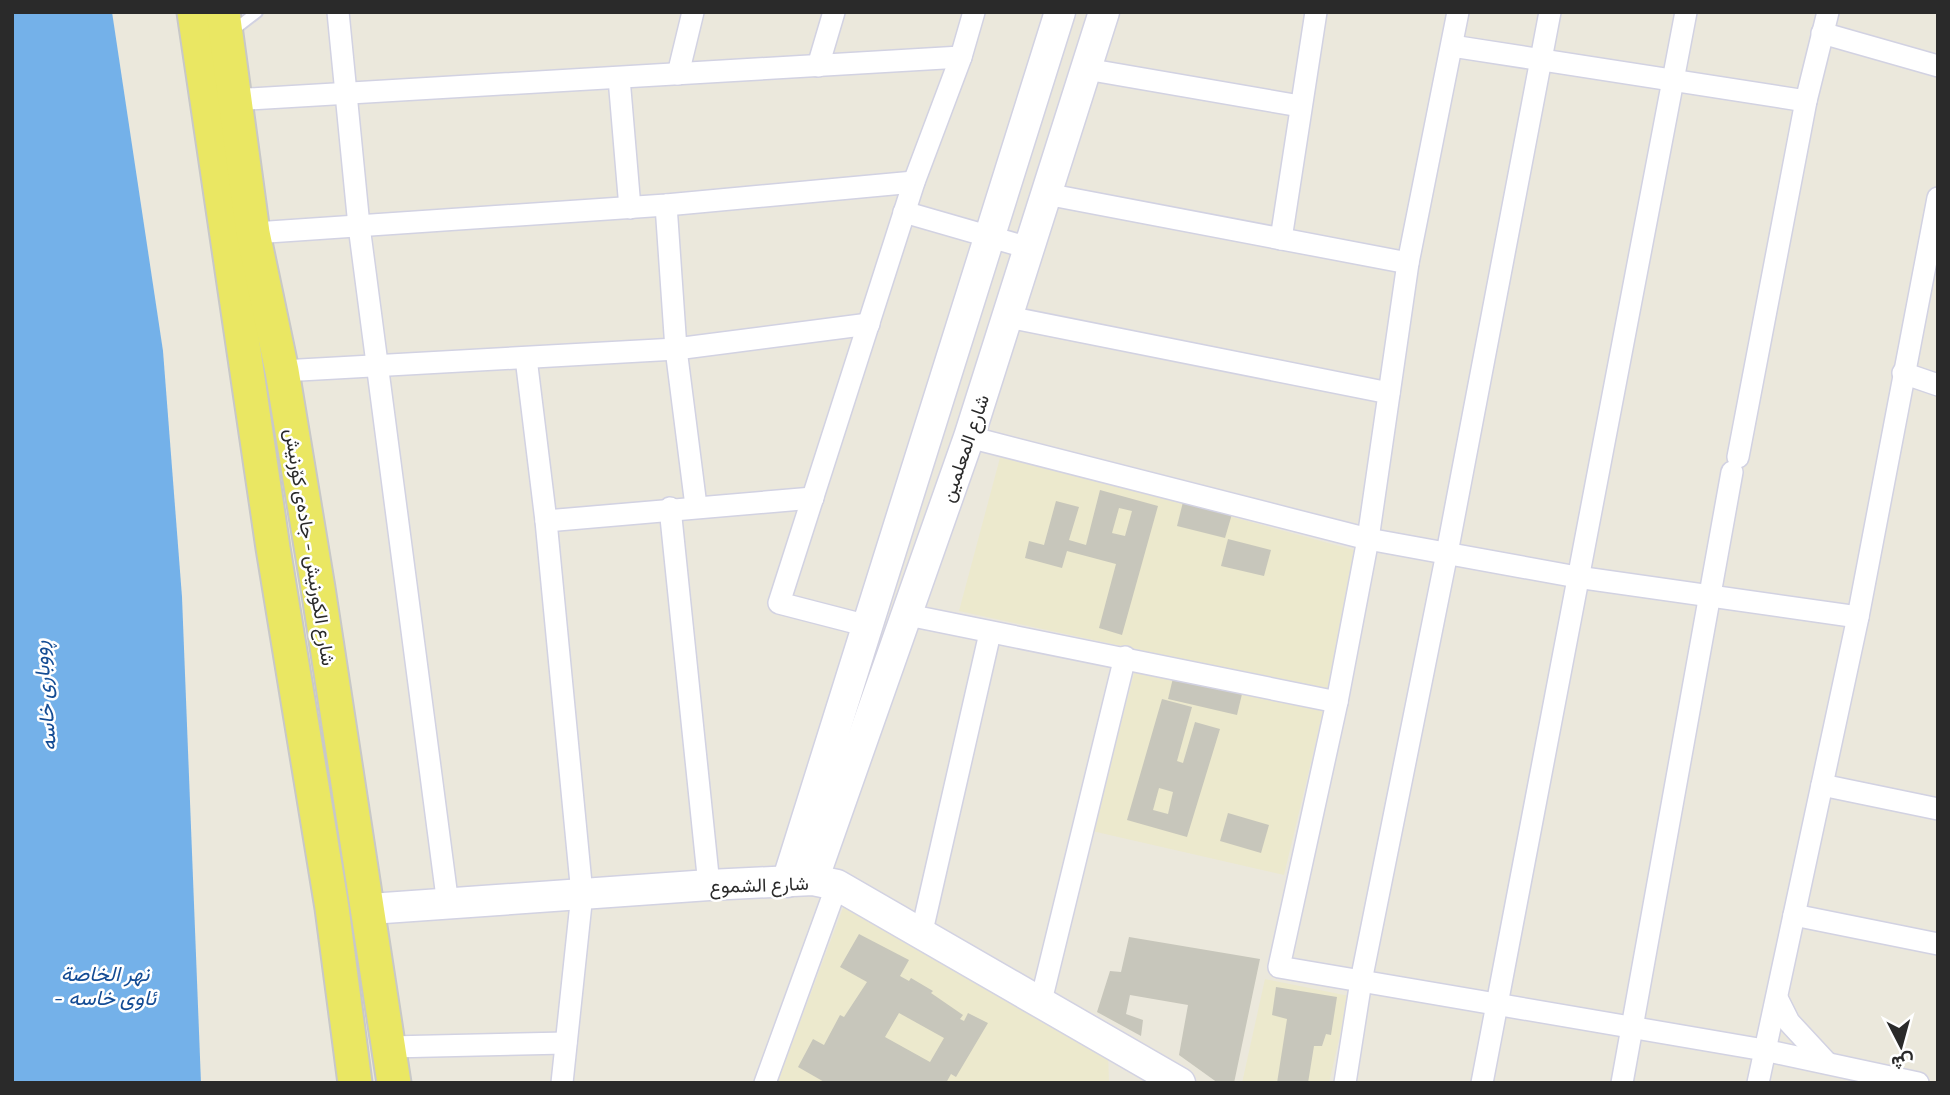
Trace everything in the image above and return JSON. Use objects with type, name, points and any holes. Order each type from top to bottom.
[{"type":"main road","name":"شارع الكورنيش - جادەی کۆرنیش","points":[[194,12],[280,594],[330,894],[355,1083]]},
{"type":"main road","name":"شارع الكورنيش - جادەی کۆرنیش","points":[[224,24],[232,100],[253,233],[282,371],[318,588],[370,909],[394,1083]]},
{"type":"main road","points":[[273,548],[310,542]]},
{"type":"main road","points":[[280,594],[318,588]]},
{"type":"street","points":[[338,12],[359,226],[448,905]]},
{"type":"street","points":[[678,74],[694,12]]},
{"type":"street","points":[[818,66],[834,12]]},
{"type":"street","points":[[868,626],[779,603],[904,212],[961,57],[974,12]]},
{"type":"street","name":"شارع المعلمين","points":[[812,882],[868,626],[1060,12]]},
{"type":"street","name":"شارع المعلمين","points":[[812,882],[969,437],[1104,12]]},
{"type":"street","points":[[1281,239],[1316,12]]},
{"type":"street","points":[[1458,12],[1408,262],[1368,538],[1338,702],[1279,967],[1498,1003],[1633,1030],[1764,1050],[1829,1064],[1856,1076],[1918,1083]]},
{"type":"street","points":[[1345,1083],[1361,981],[1447,553],[1550,12]]},
{"type":"street","points":[[1482,1083],[1686,12]]},
{"type":"street","points":[[1622,1083],[1707,597],[1805,101],[1825,23],[1938,66]]},
{"type":"street","points":[[1452,46],[1805,101]]},
{"type":"street","points":[[232,100],[961,57]]},
{"type":"street","points":[[1086,69],[1300,106]]},
{"type":"street","points":[[619,78],[630,208]]},
{"type":"street","points":[[253,233],[630,208],[914,182]]},
{"type":"street","points":[[1046,194],[1408,262]]},
{"type":"street","points":[[1758,1083],[1858,617],[1903,373],[1933,245],[1938,198]]},
{"type":"street","points":[[666,205],[676,349],[696,506]]},
{"type":"street","points":[[904,212],[1029,248]]},
{"type":"street","points":[[1008,317],[1389,393]]},
{"type":"street","points":[[282,371],[676,349],[869,324]]},
{"type":"street","points":[[526,358],[546,521],[582,894],[562,1083]]},
{"type":"street","points":[[1903,373],[1938,385]]},
{"type":"street","points":[[969,437],[1368,538],[1577,577],[1858,617]]},
{"type":"street","points":[[546,521],[670,508],[813,498]]},
{"type":"street","points":[[670,508],[709,885]]},
{"type":"street","points":[[908,615],[1338,702]]},
{"type":"street","points":[[922,931],[990,633]]},
{"type":"street","points":[[1041,1001],[1125,657]]},
{"type":"street","points":[[1822,785],[1938,809]]},
{"type":"street","points":[[765,1083],[812,882]]},
{"type":"street","name":"شارع الشموع","points":[[370,909],[709,885],[812,882],[922,931],[1041,1001],[1165,1079]]},
{"type":"street","points":[[1794,915],[1938,944]]},
{"type":"street","points":[[1777,998],[1789,1022],[1829,1064]]},
{"type":"street","points":[[390,1047],[566,1044]]},
{"type":"lane","points":[[224,24],[257,12]]},
{"type":"shaded area","points":[[1001,454],[1361,552],[1330,691],[959,611]]},
{"type":"shaded area","points":[[1136,666],[1324,708],[1284,875],[1092,831]]},
{"type":"shaded area","points":[[846,900],[1108,1052],[1109,1083],[777,1083]]},
{"type":"shaded area","points":[[1265,979],[1349,996],[1329,1083],[1242,1083]]},
{"type":"water","name":"نهر الخاصة - ئاوی خاسە","points":[[12,12],[112,12],[163,351],[182,597],[201,1083],[12,1083]]},
{"type":"building","points":[[1100,490],[1158,506],[1122,635],[1099,628],[1116,564],[1067,551],[1062,568],[1025,558],[1029,541],[1044,545],[1056,501],[1079,507],[1069,540],[1086,545]],"holes":[[[1119,508],[1132,511],[1125,536],[1112,533]]]},
{"type":"building","points":[[1183,502],[1232,514],[1225,538],[1177,526]]},
{"type":"building","points":[[1228,539],[1271,550],[1264,576],[1221,566]]},
{"type":"building","points":[[1173,678],[1242,694],[1237,715],[1168,699]]},
{"type":"building","points":[[1162,699],[1192,707],[1177,761],[1183,763],[1195,722],[1220,729],[1187,837],[1127,820]],"holes":[[[1159,788],[1173,792],[1168,814],[1153,810]]]},
{"type":"building","points":[[1228,813],[1269,825],[1261,853],[1220,841]]},
{"type":"building","points":[[859,934],[909,960],[900,976],[909,981],[911,978],[933,991],[931,993],[963,1015],[960,1019],[964,1021],[968,1013],[988,1023],[956,1077],[951,1074],[946,1083],[826,1083],[798,1067],[813,1039],[824,1045],[840,1015],[844,1017],[867,982],[840,967]],"holes":[[[899,1013],[944,1038],[930,1062],[885,1037]]]},
{"type":"building","points":[[1129,937],[1260,959],[1234,1083],[1218,1083],[1179,1055],[1188,1005],[1130,995],[1126,1014],[1143,1020],[1141,1036],[1097,1012],[1110,971],[1121,972]]},
{"type":"building","points":[[1276,987],[1337,997],[1331,1035],[1326,1034],[1322,1046],[1314,1046],[1308,1083],[1277,1083],[1287,1019],[1272,1015]]},
{"type":"water label","name":"ڕووباری خاسە","points":[[43,696]]}]
